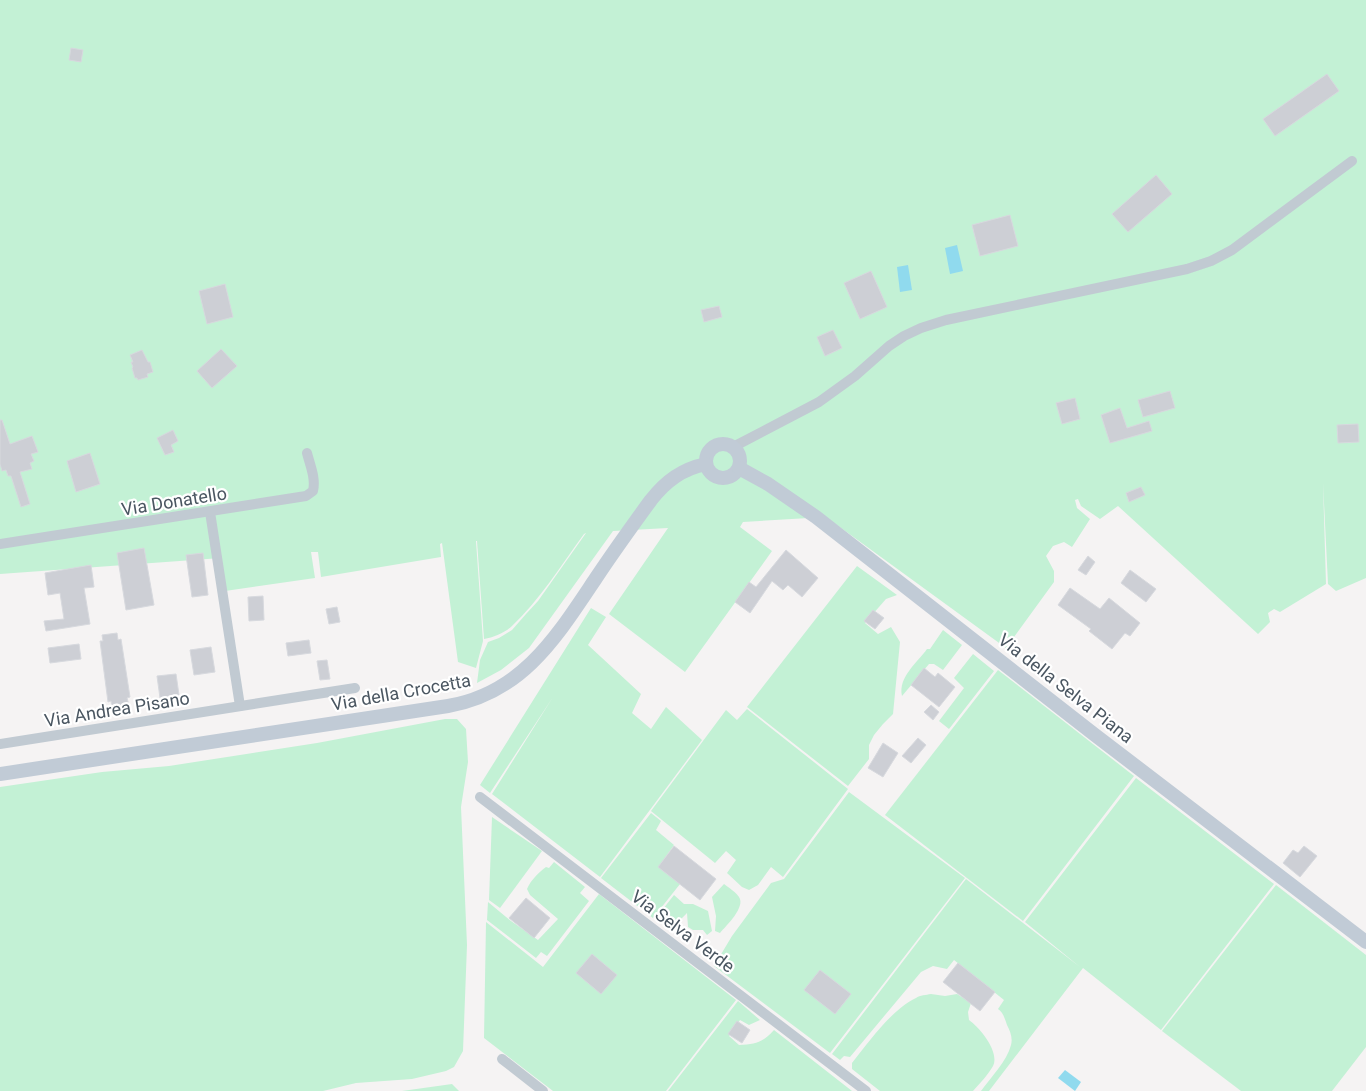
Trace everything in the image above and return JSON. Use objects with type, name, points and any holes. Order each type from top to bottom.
[{"type":"street","points":[[732,447],[803,412],[855,376],[889,346],[904,336],[930,324],[1187,269],[1221,256],[1246,240],[1352,160]]},
{"type":"street","points":[[722,444],[732,447],[740,456],[739,468],[732,477],[721,479],[711,474],[706,464],[711,448],[722,444]]},
{"type":"street","name":"Via Donatello","points":[[0,544],[210,512],[310,494],[313,491],[314,480],[307,453]]},
{"type":"street","name":"Via della Crocetta","points":[[0,774],[448,706],[481,698],[509,682],[543,653],[661,488],[682,472],[706,464]]},
{"type":"street","name":"Via della Selva Piana","points":[[739,468],[768,484],[816,517],[1102,741],[1366,942]]},
{"type":"street","points":[[210,512],[240,706]]},
{"type":"street","name":"Via Andrea Pisano","points":[[0,744],[355,688]]},
{"type":"street","name":"Via Selva Verde","points":[[480,797],[866,1091]]},
{"type":"street","points":[[502,1059],[543,1091]]},
{"type":"green space","points":[[0,0],[1366,0],[1366,578],[1336,591],[1328,584],[1323,483],[1326,584],[1280,612],[1274,609],[1268,613],[1270,622],[1258,634],[1118,506],[1100,519],[1081,506],[1078,499],[1075,500],[1077,508],[1090,519],[1072,547],[1064,542],[1053,546],[1046,556],[1054,571],[1054,582],[1006,648],[826,517],[743,522],[740,527],[772,551],[685,672],[609,614],[668,528],[613,531],[529,648],[501,670],[477,683],[480,660],[488,642],[512,630],[538,601],[586,533],[541,594],[522,616],[506,631],[484,639],[476,541],[483,641],[476,668],[458,662],[442,543],[440,544],[441,557],[321,577],[318,552],[311,552],[315,578],[225,591],[221,558],[0,574]]},
{"type":"green space","points":[[857,566],[897,595],[886,599],[865,623],[878,634],[891,627],[900,642],[893,714],[874,735],[869,745],[869,759],[848,786],[747,707]]},
{"type":"green space","points":[[591,608],[606,617],[588,645],[641,694],[632,713],[651,729],[666,707],[702,740],[600,877],[492,794],[553,697],[490,793],[480,785]]},
{"type":"green space","points":[[943,630],[962,645],[943,670],[934,664],[929,664],[902,696],[903,683],[909,671],[927,649],[930,649]]},
{"type":"green space","points":[[973,654],[994,671],[949,729],[939,721],[964,688],[954,678]]},
{"type":"green space","points":[[998,670],[1134,776],[1023,921],[885,815]]},
{"type":"green space","points":[[747,709],[848,789],[783,877],[771,867],[758,885],[749,890],[742,887],[727,873],[736,860],[726,851],[715,863],[651,811],[726,710],[737,720]]},
{"type":"green space","points":[[445,719],[457,719],[466,729],[468,762],[461,807],[467,945],[463,1051],[454,1067],[446,1071],[412,1079],[356,1083],[323,1091],[0,1091],[0,787],[102,772],[169,766],[317,743]]},
{"type":"green space","points":[[1136,778],[1274,884],[1161,1030],[1083,968],[989,1091],[981,1091],[1002,1063],[1011,1045],[1010,1032],[1004,1016],[998,1009],[1004,1000],[954,960],[947,969],[933,966],[921,972],[850,1057],[844,1056],[840,1060],[832,1054],[966,879],[1080,967],[1025,922]]},
{"type":"green space","points":[[849,792],[965,878],[830,1053],[714,966],[732,936],[771,883],[784,879]]},
{"type":"green space","points":[[651,813],[661,821],[656,830],[674,845],[659,866],[680,884],[653,918],[601,878]]},
{"type":"green space","points":[[492,817],[542,851],[500,908],[489,900]]},
{"type":"green space","points":[[554,862],[585,887],[580,893],[589,901],[547,956],[541,952],[536,958],[487,920],[488,902],[538,940],[558,919],[530,895],[527,889],[538,874],[546,867],[549,868]]},
{"type":"green space","points":[[724,884],[739,897],[740,906],[720,933],[715,931],[716,916],[712,897]]},
{"type":"green space","points":[[1276,885],[1366,955],[1366,1047],[1332,1091],[1241,1091],[1162,1031]]},
{"type":"green space","points":[[599,894],[736,1000],[666,1091],[553,1091],[484,1038],[486,922],[543,967]]},
{"type":"green space","points":[[674,895],[684,904],[693,904],[708,911],[712,931],[707,935],[703,930],[693,930],[688,927],[687,913],[680,920],[670,921],[662,915],[663,909]]},
{"type":"green space","points":[[931,994],[945,996],[957,994],[971,1003],[968,1012],[969,1020],[988,1041],[994,1054],[993,1066],[973,1091],[880,1091],[852,1069],[852,1063],[881,1027],[898,1010],[918,997]]},
{"type":"green space","points":[[738,1001],[760,1020],[749,1025],[740,1020],[729,1036],[739,1045],[758,1042],[766,1038],[774,1030],[852,1091],[668,1091]]},
{"type":"green space","points":[[452,1084],[459,1091],[402,1091]]},
{"type":"water","points":[[957,245],[963,271],[950,274],[945,248]]},
{"type":"water","points":[[908,265],[912,290],[900,292],[897,267]]},
{"type":"water","points":[[1065,1070],[1081,1082],[1075,1091],[1058,1078]]},
{"type":"building","points":[[71,48],[83,50],[81,62],[69,60]]},
{"type":"building","points":[[1327,74],[1339,91],[1275,136],[1263,119]]},
{"type":"building","points":[[1156,175],[1172,194],[1128,232],[1112,214]]},
{"type":"building","points":[[1010,215],[1018,246],[980,256],[972,225]]},
{"type":"building","points":[[871,271],[887,307],[860,319],[844,283]]},
{"type":"building","points":[[225,284],[233,317],[207,324],[199,291]]},
{"type":"building","points":[[719,306],[722,317],[704,322],[701,310]]},
{"type":"building","points":[[833,330],[842,348],[825,356],[817,337]]},
{"type":"building","points":[[221,349],[237,366],[212,388],[197,371]]},
{"type":"building","points":[[142,350],[148,362],[150,362],[153,372],[147,374],[148,377],[138,380],[135,378],[130,355]]},
{"type":"building","points":[[1170,391],[1175,408],[1143,417],[1138,400]]},
{"type":"building","points":[[1075,398],[1080,419],[1062,424],[1056,403]]},
{"type":"building","points":[[1120,408],[1127,428],[1149,421],[1152,431],[1110,443],[1101,415]]},
{"type":"building","points":[[0,420],[2,420],[10,444],[32,436],[38,452],[31,454],[34,461],[30,463],[32,469],[20,472],[30,504],[21,507],[11,476],[8,476],[6,470],[2,471],[0,464]]},
{"type":"building","points":[[1358,424],[1359,442],[1338,443],[1337,425]]},
{"type":"building","points":[[173,430],[178,441],[171,445],[174,452],[165,455],[157,438]]},
{"type":"building","points":[[90,453],[100,484],[76,492],[67,461]]},
{"type":"building","points":[[1141,487],[1145,495],[1129,502],[1126,493]]},
{"type":"building","points":[[144,548],[154,605],[126,610],[117,553]]},
{"type":"building","points":[[786,550],[818,578],[802,597],[788,585],[783,590],[772,581],[750,613],[735,602],[749,582],[756,587]]},
{"type":"building","points":[[203,553],[208,595],[192,597],[186,555]]},
{"type":"building","points":[[1088,556],[1095,562],[1086,575],[1078,570]]},
{"type":"building","points":[[91,565],[94,587],[84,588],[90,624],[46,631],[44,621],[64,619],[60,593],[48,595],[45,573]]},
{"type":"building","points":[[1130,570],[1156,589],[1146,602],[1121,583]]},
{"type":"building","points":[[1070,588],[1100,609],[1109,598],[1140,623],[1130,636],[1125,633],[1112,649],[1089,631],[1091,629],[1058,605]]},
{"type":"building","points":[[263,596],[264,620],[249,621],[248,597]]},
{"type":"building","points":[[337,607],[340,622],[329,624],[326,609]]},
{"type":"building","points":[[873,610],[884,618],[875,629],[864,621]]},
{"type":"building","points":[[117,633],[118,640],[121,639],[130,697],[127,698],[129,705],[112,708],[111,701],[108,702],[100,641],[103,641],[102,635]]},
{"type":"building","points":[[309,640],[311,653],[288,656],[286,643]]},
{"type":"building","points":[[79,644],[81,659],[50,663],[48,648]]},
{"type":"building","points":[[211,647],[215,672],[194,675],[190,650]]},
{"type":"building","points":[[327,660],[330,679],[320,680],[317,661]]},
{"type":"building","points":[[924,668],[935,677],[938,673],[955,687],[939,707],[911,685]]},
{"type":"building","points":[[176,674],[179,695],[160,698],[157,676]]},
{"type":"building","points":[[931,705],[939,712],[933,720],[924,712]]},
{"type":"building","points":[[918,738],[926,745],[911,763],[902,756]]},
{"type":"building","points":[[883,743],[898,753],[883,777],[868,768]]},
{"type":"building","points":[[674,846],[716,879],[700,900],[658,867]]},
{"type":"building","points":[[1304,846],[1317,856],[1300,877],[1283,863],[1293,850],[1298,853]]},
{"type":"building","points":[[526,898],[550,918],[534,938],[509,918]]},
{"type":"building","points":[[592,954],[617,975],[601,994],[576,973]]},
{"type":"building","points":[[958,963],[995,992],[980,1011],[943,982]]},
{"type":"building","points":[[820,970],[851,994],[835,1014],[804,990]]},
{"type":"building","points":[[737,1021],[750,1030],[742,1043],[728,1034]]}]
